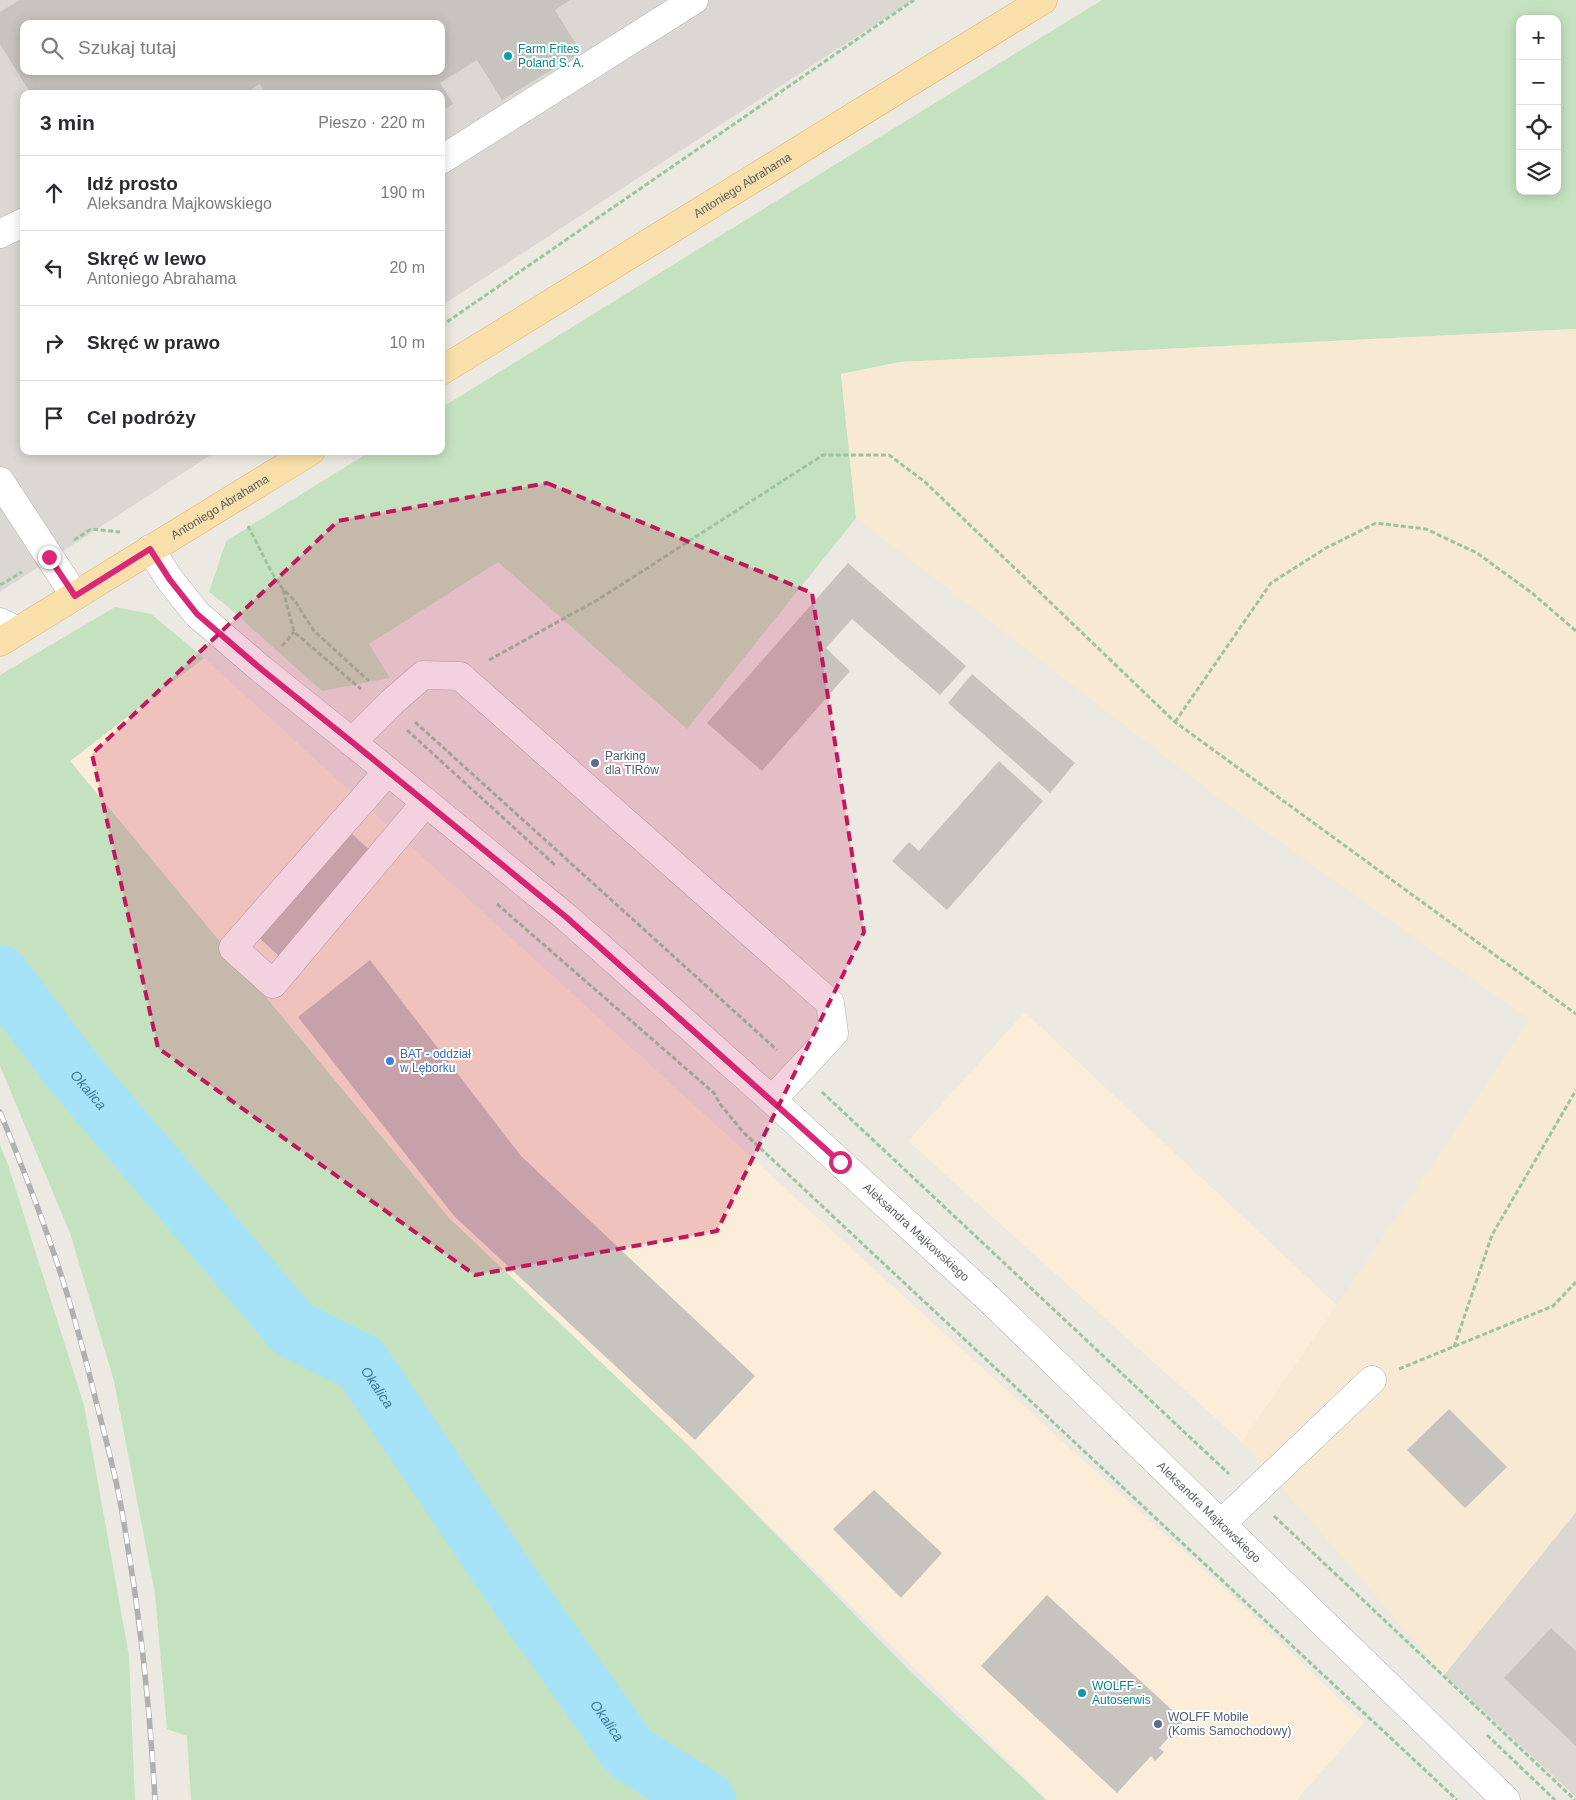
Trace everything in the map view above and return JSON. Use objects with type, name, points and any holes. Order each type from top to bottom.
[{"type":"main road","name":"Antoniego Abrahama","points":[[445,369],[1043,0]]},
{"type":"main road","name":"Antoniego Abrahama","points":[[6,631],[75,596],[305,455]]},
{"type":"street","points":[[445,157],[694,0]]},
{"type":"street","points":[[0,234],[20,224]]},
{"type":"street","points":[[0,481],[75,596]]},
{"type":"street","name":"Aleksandra Majkowskiego","points":[[150,549],[170,580],[197,614],[261,669],[566,917],[772,1100],[987,1297],[1506,1800]]},
{"type":"street","points":[[352,742],[392,702],[423,675],[460,676],[830,1002],[834,1033],[772,1100]]},
{"type":"street","points":[[388,771],[232,948],[273,984],[426,802]]},
{"type":"street","points":[[1221,1524],[1372,1380]]},
{"type":"path","points":[[445,323],[914,0]]},
{"type":"path","points":[[460,676],[598,599],[823,455],[889,455],[925,482],[1175,722],[1576,1014]]},
{"type":"path","points":[[235,498],[272,573],[283,590],[295,601],[314,631],[800,1071],[1575,1800]]},
{"type":"path","points":[[1175,722],[1271,583],[1326,548],[1376,523],[1426,529],[1478,552],[1532,593],[1576,631]]},
{"type":"path","points":[[261,669],[294,632]]},
{"type":"path","points":[[490,898],[714,1093],[720,1104],[743,1132],[1457,1800]]},
{"type":"path","points":[[1454,1347],[1492,1235],[1576,1090]]},
{"type":"path","points":[[1372,1380],[1553,1306],[1576,1282]]},
{"type":"highlighted area","points":[[547,483],[812,593],[864,932],[717,1231],[475,1275],[158,1048],[92,754],[338,521]]},
{"type":"shaded area","points":[[0,0],[913,0],[445,303],[445,90],[20,90],[20,455],[211,455],[0,592]]},
{"type":"shaded area","points":[[204,658],[1240,1603],[1364,1723],[1297,1800],[1048,1800],[690,1447],[449,1218],[70,761]]},
{"type":"shaded area","points":[[1025,1012],[1337,1305],[1242,1442],[908,1141]]},
{"type":"shaded area","points":[[1576,1512],[1576,1797],[1444,1675]]},
{"type":"green space","points":[[1102,0],[1576,0],[1576,329],[900,362],[841,374],[856,518],[687,729],[498,562],[369,644],[390,678],[322,691],[209,592],[226,541],[365,455],[445,455],[445,406]]},
{"type":"green space","points":[[115,607],[151,614],[204,658],[70,761],[449,1218],[690,1447],[913,1674],[1046,1800],[191,1800],[187,1736],[167,1729],[155,1594],[114,1381],[70,1233],[0,1066],[0,675]]},
{"type":"green space","points":[[0,1145],[84,1405],[129,1656],[135,1800],[0,1800]]},
{"type":"sand","points":[[1576,329],[1576,1512],[1444,1675],[1242,1442],[1337,1305],[1529,1020],[1218,798],[856,518],[841,374],[900,362]]},
{"type":"building","name":"Farm Frites Poland S. A.","points":[[20,0],[570,0],[555,10],[581,52],[502,100],[477,60],[440,83],[444,90],[264,90],[260,84],[250,90],[29,90],[0,44],[0,12]]},
{"type":"building","name":"Farm Frites Poland S. A.","points":[[445,91],[453,104],[445,109]]},
{"type":"building","points":[[848,563],[966,666],[940,695],[852,619],[826,648],[850,671],[762,771],[707,723]]},
{"type":"building","points":[[972,674],[1075,763],[1050,793],[948,703]]},
{"type":"building","points":[[999,761],[1043,801],[947,910],[892,861],[909,842],[919,851]]},
{"type":"building","points":[[350,832],[372,852],[279,956],[257,936]]},
{"type":"building","points":[[370,960],[521,1156],[755,1376],[695,1440],[454,1216],[298,1017]]},
{"type":"building","points":[[1449,1409],[1507,1467],[1465,1508],[1407,1450]]},
{"type":"building","points":[[874,1490],[942,1553],[901,1598],[833,1529]]},
{"type":"building","name":"WOLFF - Autoserwis","points":[[1047,1595],[1184,1721],[1159,1748],[1164,1752],[1155,1761],[1151,1756],[1117,1793],[981,1666]]},
{"type":"building","points":[[1551,1628],[1576,1651],[1576,1746],[1504,1678]]},
{"type":"waterway","name":"Okalica","points":[[0,975],[74,1073],[293,1329],[361,1363],[520,1598],[630,1753],[706,1800]]},
{"type":"railway","points":[[0,1112],[49,1238],[63,1281],[114,1472],[139,1620],[147,1692],[155,1800]]},
{"type":"place","name":"Farm Frites Poland S. A.","points":[[508,56]]},
{"type":"place","name":"Parking dla TIRów","points":[[595,763]]},
{"type":"place","name":"BAT - oddział w Lęborku","points":[[390,1061]]},
{"type":"place","name":"WOLFF - Autoserwis","points":[[1082,1693]]},
{"type":"place","name":"WOLFF Mobile (Komis Samochodowy)","points":[[1158,1724]]},
{"type":"route","points":[[49,557],[75,596],[150,549],[170,580],[197,614],[261,669],[566,917],[840,1162]]}]
